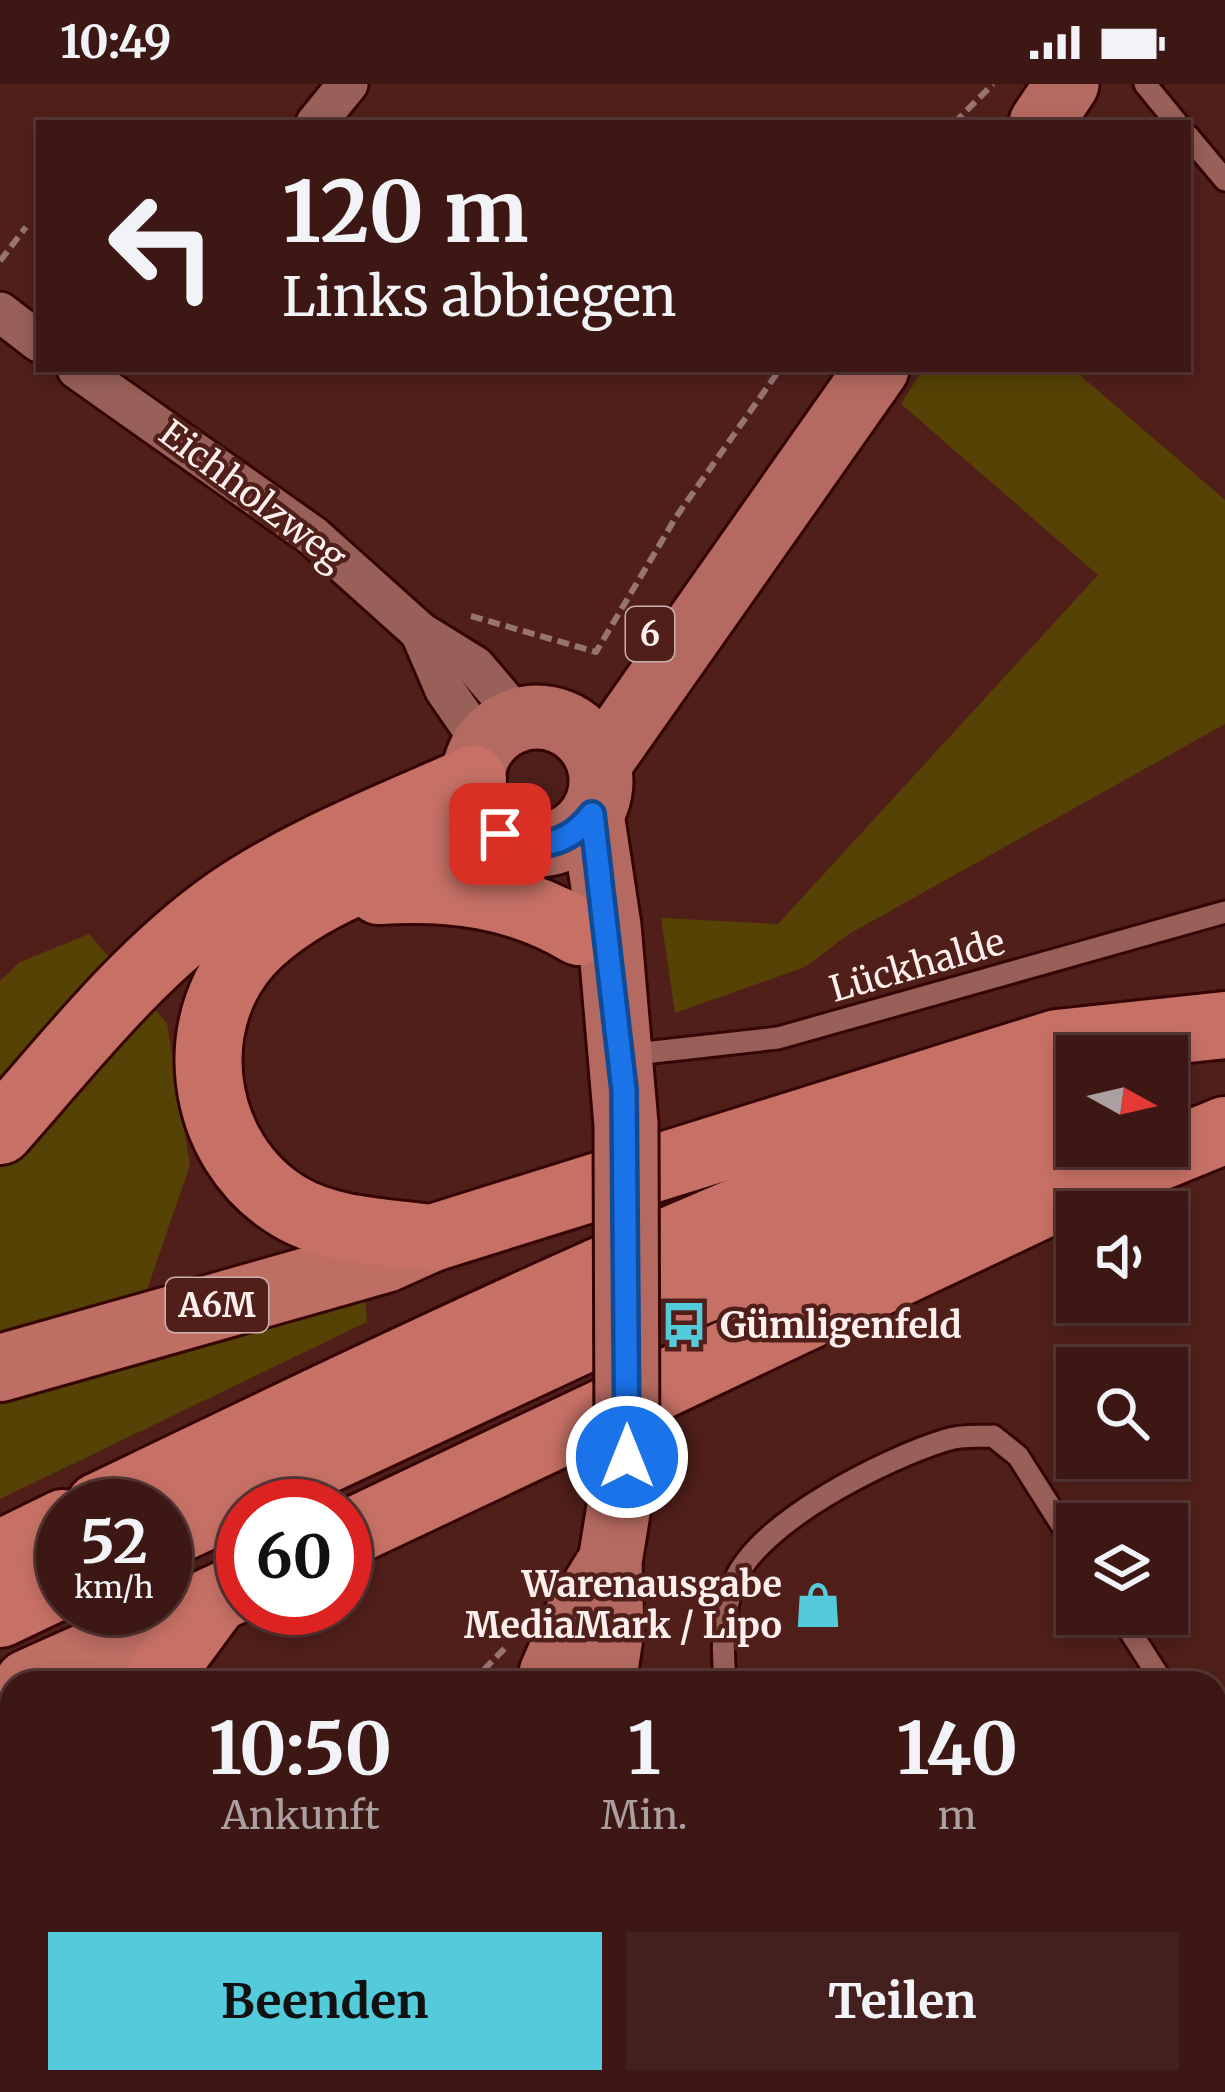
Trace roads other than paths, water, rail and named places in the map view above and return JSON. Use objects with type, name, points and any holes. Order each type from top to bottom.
[{"type":"highway","points":[[508,773],[412,859],[282,922],[236,970],[209,1034],[212,1100],[240,1163],[294,1210],[340,1225],[432,1238],[1058,1043],[1225,1027]]},
{"type":"highway","points":[[0,1131],[113,1003],[223,904],[318,849],[508,773]]},
{"type":"highway","points":[[339,893],[462,891],[527,904],[595,958]]},
{"type":"highway","points":[[1188,1041],[1225,1027]]},
{"type":"highway","points":[[1188,1098],[1225,1085]]},
{"type":"highway","points":[[157,1479],[578,1283],[862,1162],[1056,1089]]},
{"type":"highway","points":[[372,1522],[1044,1204],[1225,1130]]},
{"type":"highway","points":[[192,1522],[597,1333],[1056,1146]]},
{"type":"highway","name":"A6M","points":[[0,1368],[385,1258],[432,1238]]},
{"type":"highway","points":[[0,1553],[36,1536]]},
{"type":"highway","points":[[0,1615],[36,1597]]},
{"type":"highway","points":[[55,1671],[216,1598]]},
{"type":"highway","points":[[164,1671],[216,1609]]},
{"type":"main road","points":[[1043,120],[1066,84]]},
{"type":"main road","name":"6","points":[[596,789],[749,544],[875,372]]},
{"type":"main road","name":"6","points":[[508,773],[749,544]]},
{"type":"main road","points":[[508,773],[580,734],[596,789],[609,926],[595,958]]},
{"type":"main road","points":[[508,773],[565,839],[596,789]]},
{"type":"main road","points":[[508,773],[553,878],[595,958],[621,1055],[626,1124],[627,1457],[610,1562],[574,1618],[568,1671]]},
{"type":"street","points":[[318,120],[348,84]]},
{"type":"street","points":[[0,312],[36,340]]},
{"type":"street","name":"Eichholzweg","points":[[101,376],[313,536],[417,628],[475,666],[508,773]]},
{"type":"lane","points":[[1144,84],[1174,120]]},
{"type":"lane","points":[[1191,140],[1225,180]]},
{"type":"lane","name":"Lückhalde","points":[[621,1055],[778,1038],[1225,912]]},
{"type":"lane","points":[[725,1671],[724,1639],[735,1580],[775,1532],[898,1458],[952,1438],[993,1436],[1018,1456],[1056,1516]]},
{"type":"lane","points":[[1132,1635],[1155,1671]]},
{"type":"place","name":"Gümligenfeld","points":[[684,1325]]},
{"type":"place","name":"Warenausgabe MediaMark / Lipo","points":[[818,1605]]}]
